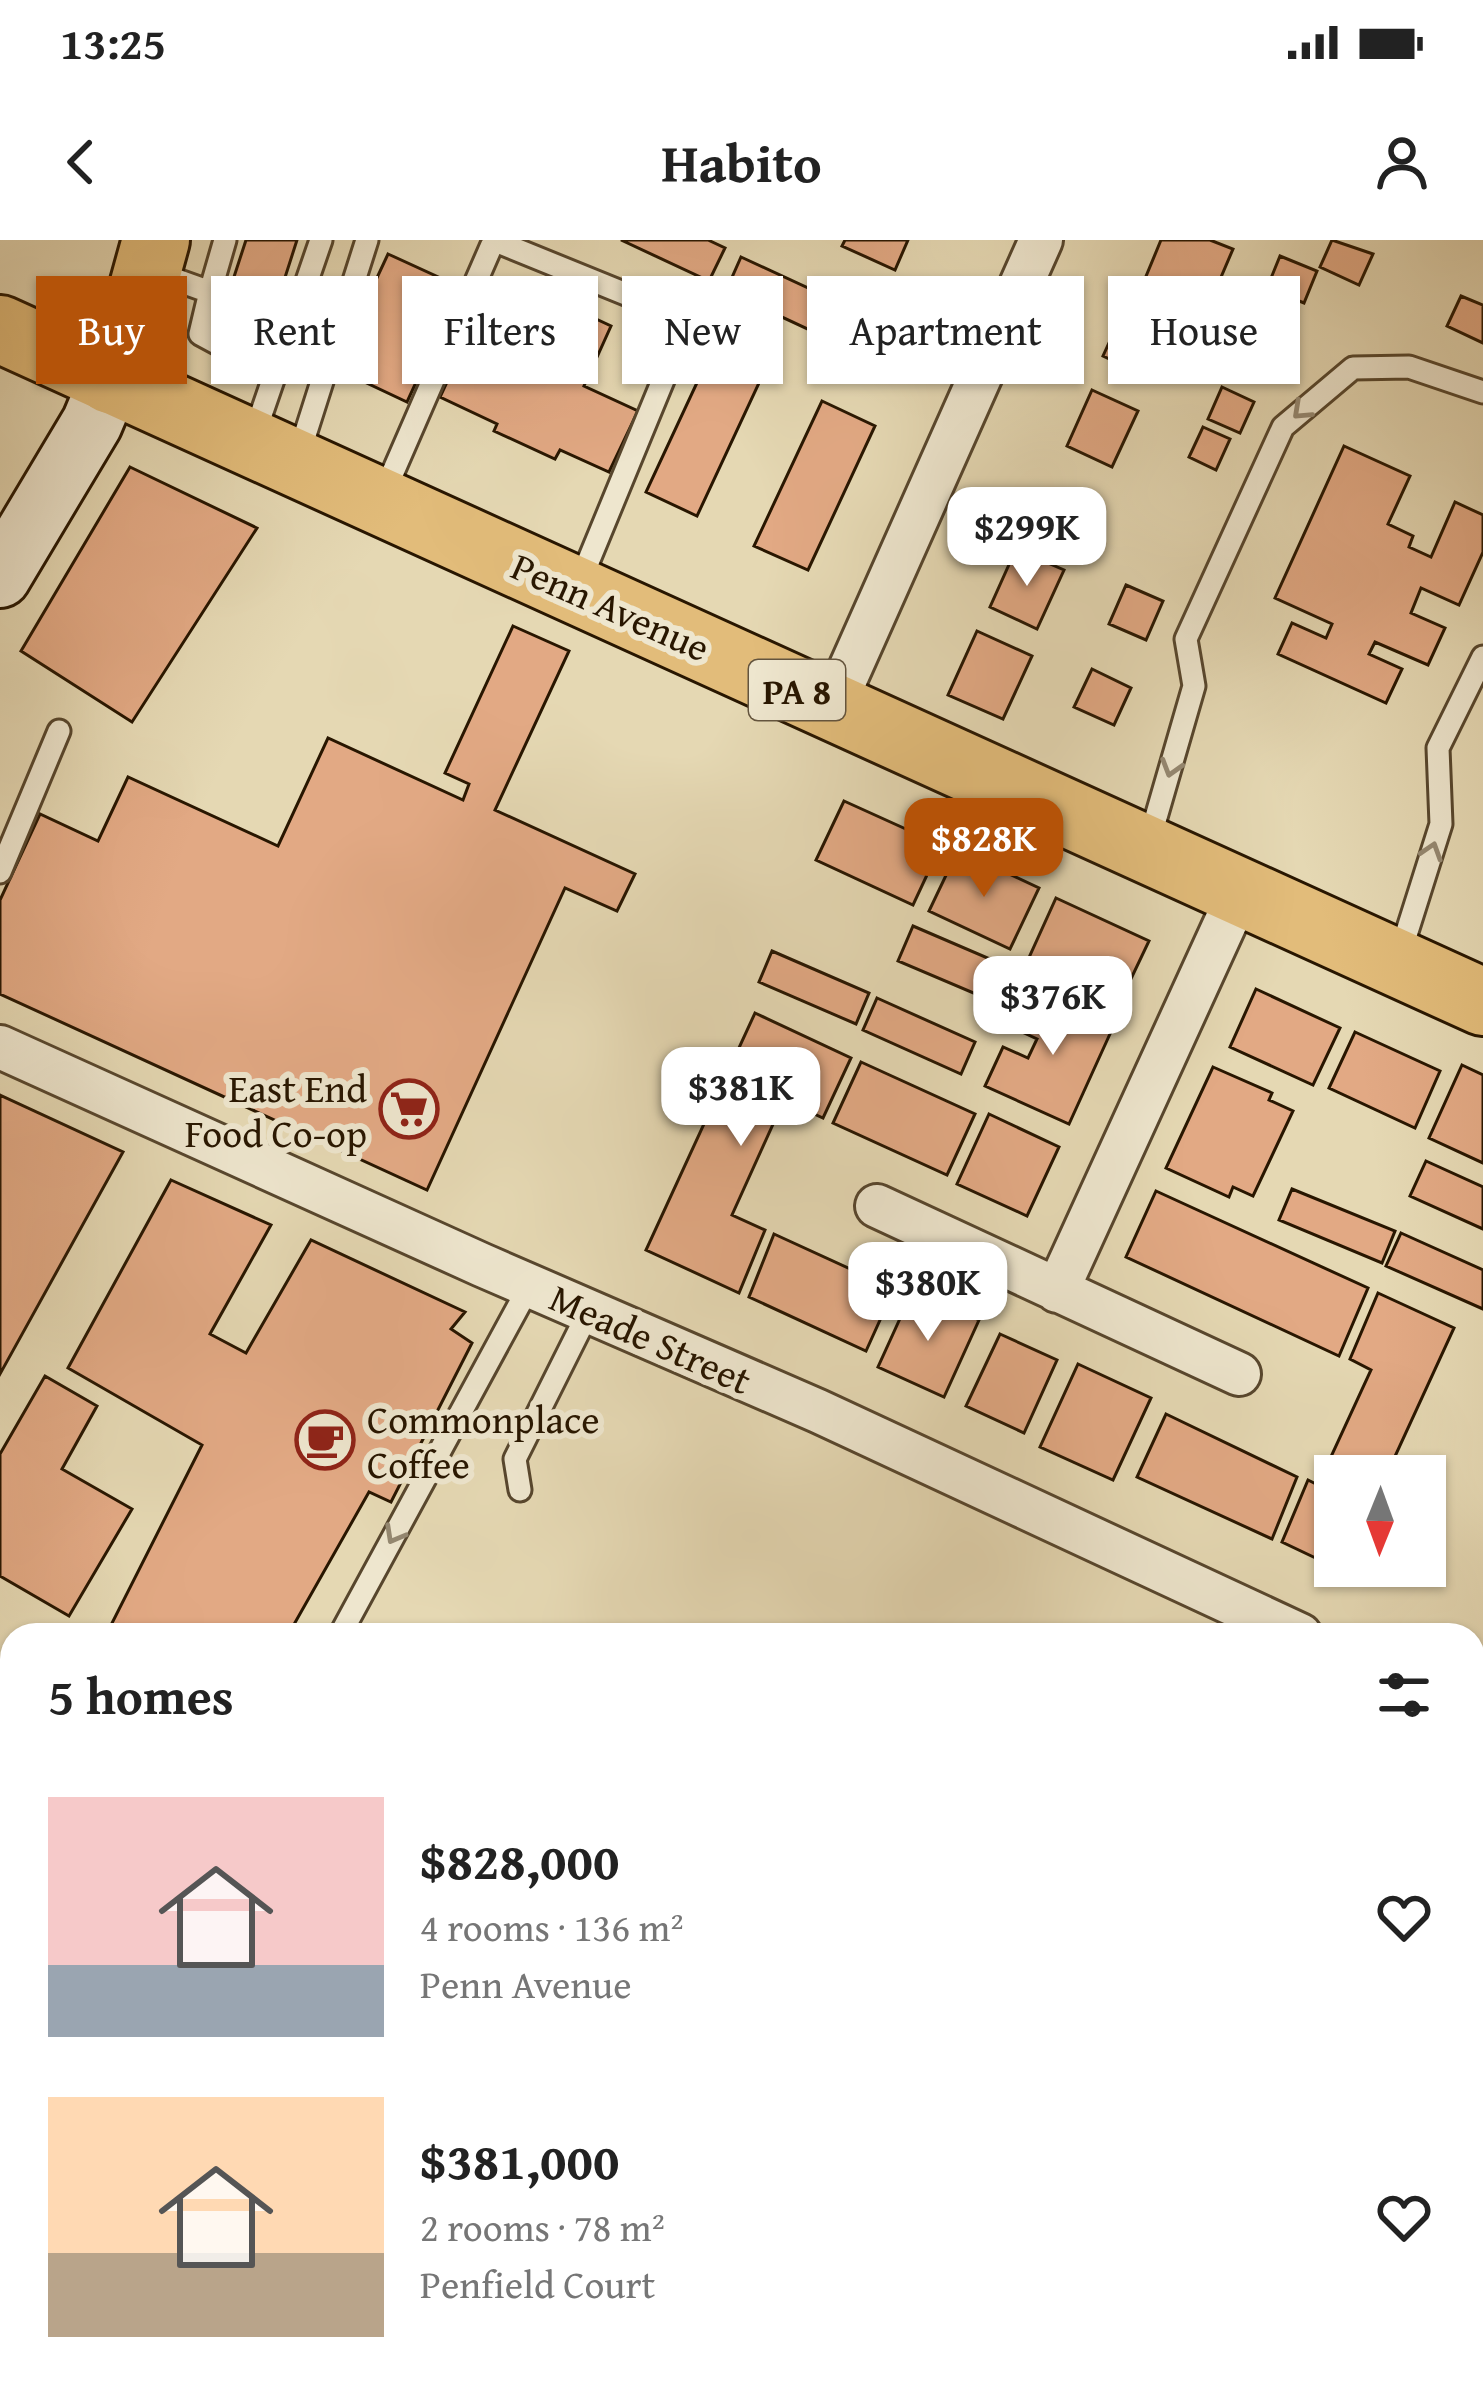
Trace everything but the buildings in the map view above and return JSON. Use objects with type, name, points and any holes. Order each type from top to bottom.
[{"type":"main road","name":"Penn Avenue","points":[[0,329],[36,346]]},
{"type":"main road","points":[[0,577],[92,423],[108,384]]},
{"type":"main road","name":"Penn Avenue","points":[[119,384],[1483,1002]]},
{"type":"street","points":[[833,707],[1041,240]]},
{"type":"street","points":[[1057,1291],[1240,891]]},
{"type":"street","name":"Meade Street","points":[[0,1047],[818,1411],[1274,1623]]},
{"type":"street","points":[[877,1206],[1239,1374]]},
{"type":"lane","points":[[221,276],[225,240]]},
{"type":"lane","points":[[274,452],[367,240]]},
{"type":"lane","points":[[380,501],[494,240],[680,316],[680,339],[577,590]]},
{"type":"lane","points":[[302,276],[317,241]]},
{"type":"lane","points":[[152,255],[211,290]]},
{"type":"lane","points":[[211,311],[200,334],[211,340]]},
{"type":"lane","points":[[1147,850],[1193,686],[1186,639],[1283,428],[1353,368],[1409,368],[1483,392]]},
{"type":"lane","points":[[274,452],[276,384]]},
{"type":"lane","points":[[1397,963],[1441,824],[1438,748],[1483,657]]},
{"type":"lane","points":[[0,872],[9,825],[59,731]]},
{"type":"lane","points":[[347,1623],[530,1285]]},
{"type":"lane","points":[[520,1490],[515,1459],[589,1311]]},
{"type":"place","name":"East End Food Co-op","points":[[409,1109]]},
{"type":"place","name":"Commonplace Coffee","points":[[325,1440]]}]
